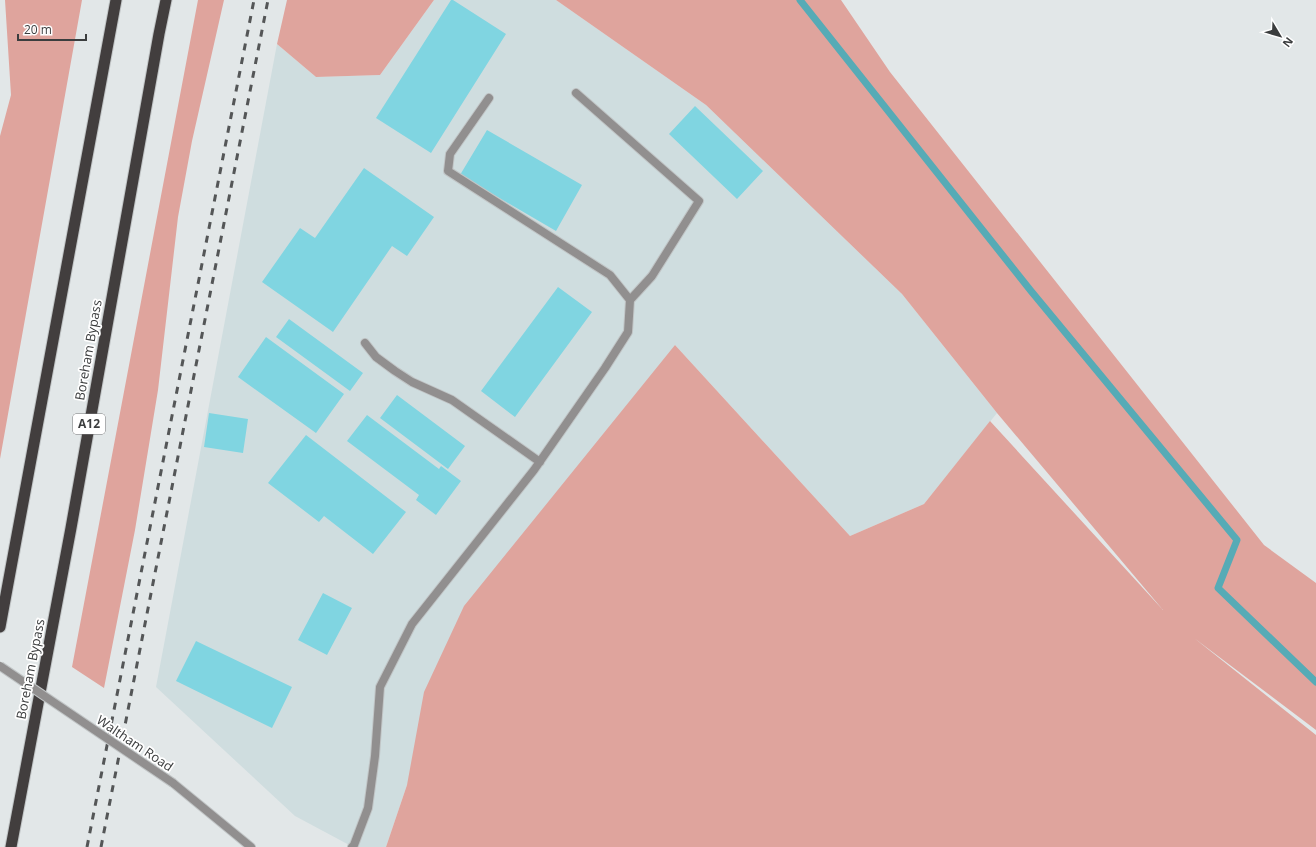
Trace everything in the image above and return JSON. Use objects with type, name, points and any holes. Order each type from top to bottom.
[{"type":"highway","points":[[0,627],[116,0]]},
{"type":"highway","name":"Boreham Bypass","points":[[11,847],[71,528],[159,34],[167,0]]},
{"type":"street","points":[[352,847],[368,808],[375,756],[380,687],[412,624],[540,462],[605,368],[628,332],[630,300],[652,276],[699,201],[576,93]]},
{"type":"street","points":[[489,98],[450,154],[448,171],[610,275],[630,300]]},
{"type":"street","points":[[366,344],[376,357],[395,371],[412,382],[452,400],[540,462]]},
{"type":"street","name":"Waltham Road","points":[[0,666],[173,783],[251,847]]},
{"type":"shaded area","points":[[5,0],[82,0],[0,459],[0,136],[11,95]]},
{"type":"shaded area","points":[[198,0],[224,0],[192,141],[178,217],[158,390],[135,530],[104,688],[72,667]]},
{"type":"shaded area","points":[[287,0],[434,0],[380,75],[316,77],[277,44]]},
{"type":"shaded area","points":[[434,0],[556,0],[706,105],[902,294],[997,413],[924,504],[850,536],[675,345],[407,785],[386,847],[353,847],[295,816],[156,687],[277,44],[316,77],[380,75]]},
{"type":"shaded area","points":[[556,0],[841,0],[890,72],[1264,545],[1316,583],[1316,730],[1194,638],[1316,735],[1316,847],[386,847],[407,785],[424,692],[464,606],[675,345],[850,536],[924,504],[990,421],[1163,610],[997,413],[902,294],[706,105]]},
{"type":"building","points":[[451,0],[506,34],[431,153],[376,118]]},
{"type":"building","points":[[695,106],[763,171],[737,199],[669,134]]},
{"type":"building","points":[[487,130],[582,185],[556,231],[460,175]]},
{"type":"building","points":[[364,168],[434,217],[407,256],[392,246],[333,332],[262,282],[300,228],[315,238]]},
{"type":"building","points":[[558,287],[592,312],[515,417],[481,391]]},
{"type":"building","points":[[289,319],[363,373],[350,391],[276,337]]},
{"type":"building","points":[[266,337],[344,394],[316,433],[238,377]]},
{"type":"building","points":[[397,395],[465,446],[448,469],[380,418]]},
{"type":"building","points":[[209,413],[248,419],[243,453],[204,447]]},
{"type":"building","points":[[367,415],[439,469],[441,466],[461,481],[436,515],[416,500],[419,495],[347,441]]},
{"type":"building","points":[[306,435],[406,512],[373,554],[324,516],[319,522],[268,483]]},
{"type":"building","points":[[323,593],[352,608],[327,655],[298,640]]},
{"type":"building","points":[[196,641],[292,687],[272,728],[176,681]]},
{"type":"waterway","points":[[800,0],[1031,291],[1237,540],[1218,588],[1316,682]]},
{"type":"railway","points":[[87,847],[254,0]]},
{"type":"railway","points":[[101,847],[268,0]]}]
